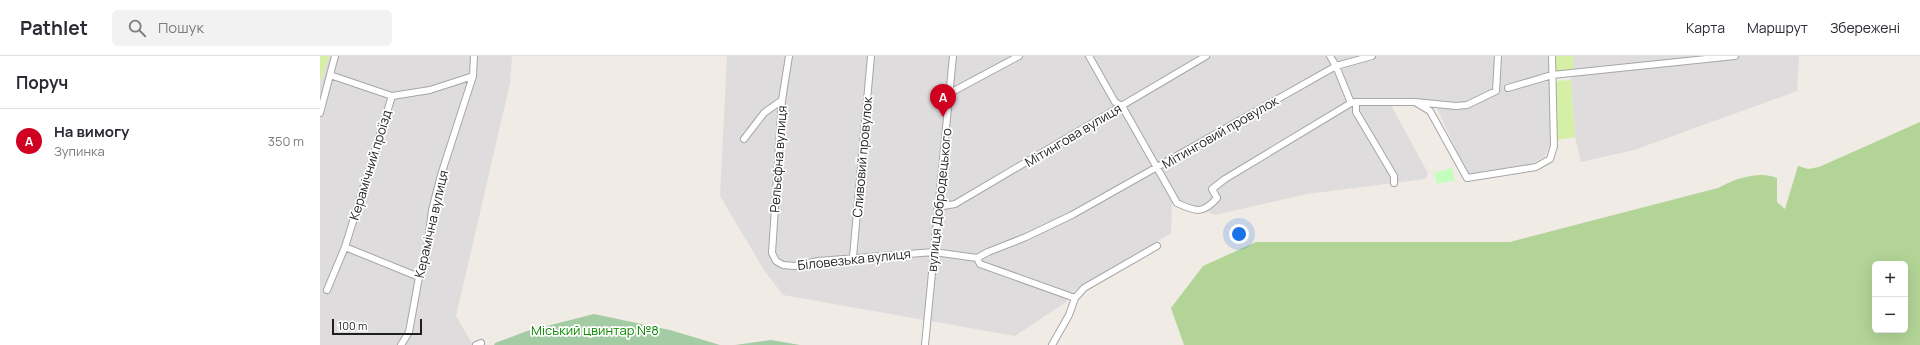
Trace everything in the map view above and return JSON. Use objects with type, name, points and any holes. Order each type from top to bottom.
[{"type":"street","points":[[320,113],[335,56]]},
{"type":"street","name":"Керамічна вулиця","points":[[402,345],[409,332],[419,277],[426,256],[432,210],[441,175],[473,76],[474,56]]},
{"type":"street","name":"Рельєфна вулиця","points":[[776,260],[772,253],[772,242],[782,100],[789,56]]},
{"type":"street","name":"Сливовий провулок","points":[[853,257],[871,56]]},
{"type":"street","name":"вулиця Добродецького","points":[[925,345],[937,206],[953,56]]},
{"type":"street","points":[[950,93],[1019,56]]},
{"type":"street","points":[[1089,56],[1115,102],[1122,106],[1177,203],[1187,208],[1200,210],[1208,208],[1217,198],[1212,190],[1225,179],[1354,103],[1415,102],[1449,106],[1467,105],[1496,91],[1498,56]]},
{"type":"street","name":"Мітингова вулиця","points":[[937,206],[955,204],[1206,56]]},
{"type":"street","points":[[1330,56],[1354,103],[1356,112],[1394,176],[1394,183]]},
{"type":"street","name":"Мітинговий провулок","points":[[977,258],[1065,218],[1157,168],[1336,66],[1372,56]]},
{"type":"street","points":[[1415,102],[1430,111],[1467,178],[1536,167],[1550,159],[1554,146],[1552,56]]},
{"type":"street","points":[[1508,88],[1552,75],[1734,56]]},
{"type":"street","points":[[330,75],[392,96]]},
{"type":"street","name":"Керамічний проїзд","points":[[327,290],[345,247],[392,96],[430,90],[473,76]]},
{"type":"street","points":[[744,139],[764,113],[782,100]]},
{"type":"street","points":[[1052,345],[1069,316],[1075,298],[1084,288],[1157,246]]},
{"type":"street","points":[[345,247],[419,277]]},
{"type":"street","name":"Біловезька вулиця","points":[[776,260],[783,265],[795,266],[818,261],[853,257],[934,252],[977,258]]},
{"type":"street","points":[[977,258],[980,264],[1075,298]]},
{"type":"shaded area","points":[[329,56],[512,56],[510,83],[456,316],[473,345],[320,345],[320,85]]},
{"type":"shaded area","points":[[727,56],[1550,56],[1550,145],[1545,156],[1533,163],[1468,176],[1433,100],[1390,98],[1392,107],[1428,173],[1425,179],[1307,194],[1215,215],[1186,202],[1172,202],[1171,233],[1075,290],[1066,302],[1015,336],[783,295],[764,270],[720,196]]},
{"type":"shaded area","points":[[1573,56],[1799,56],[1797,91],[1634,150],[1581,162],[1575,137],[1571,80],[1574,70]]},
{"type":"green space","points":[[320,56],[329,56],[320,83]]},
{"type":"green space","points":[[1555,56],[1573,56],[1574,70],[1555,72]]},
{"type":"green space","points":[[1571,80],[1575,137],[1557,140],[1556,81]]},
{"type":"green space","points":[[1920,122],[1920,345],[1184,345],[1171,308],[1203,266],[1256,242],[1510,242],[1718,188],[1739,179],[1755,175],[1777,178],[1777,202],[1785,209],[1798,166],[1808,169],[1819,167]]},
{"type":"green space","points":[[1452,168],[1455,180],[1437,184],[1434,173]]},
{"type":"green space","name":"Міський цвинтар №8","points":[[594,314],[670,330],[720,345],[494,345],[495,343],[527,331]]},
{"type":"green space","points":[[771,340],[800,345],[735,345]]},
{"type":"place","name":"На вимогу","points":[[943,117]]}]
